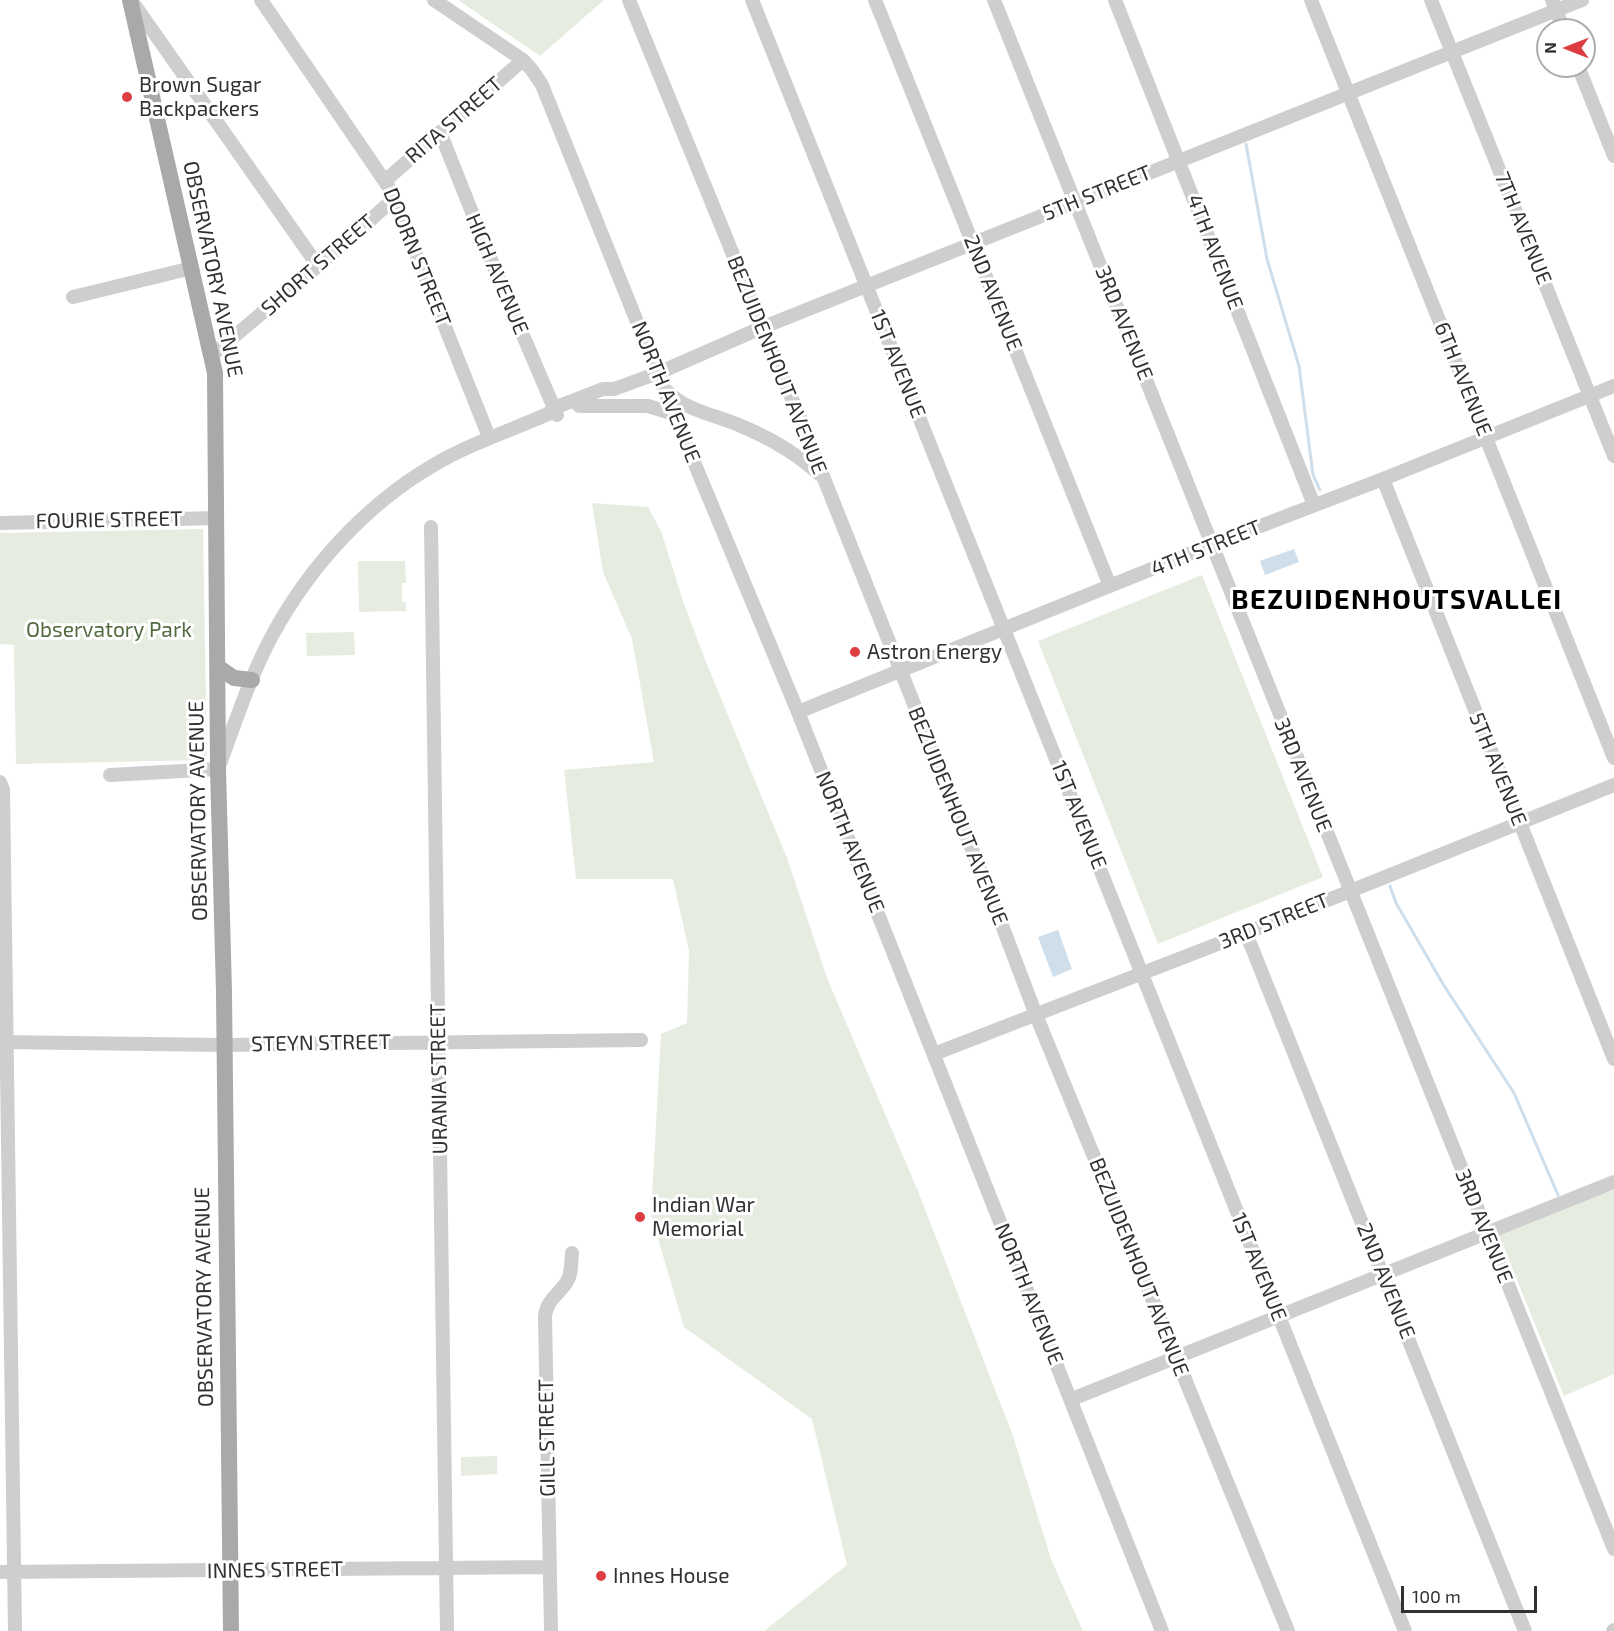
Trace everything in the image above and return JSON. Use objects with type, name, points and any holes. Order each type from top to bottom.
[{"type":"main road","name":"OBSERVATORY AVENUE","points":[[130,0],[212,355],[216,391],[218,769],[224,1045],[231,1631]]},
{"type":"main road","points":[[218,668],[234,678],[252,680]]},
{"type":"street","points":[[130,0],[318,266]]},
{"type":"street","name":"DOORN STREET","points":[[261,0],[386,180],[489,437]]},
{"type":"street","name":"NORTH AVENUE","points":[[434,0],[523,60],[542,85],[680,429],[798,712],[1162,1631]]},
{"type":"street","name":"BEZUIDENHOUT AVENUE","points":[[629,0],[823,478],[1036,1015],[1288,1631]]},
{"type":"street","name":"1ST AVENUE","points":[[752,0],[1406,1631]]},
{"type":"street","name":"2ND AVENUE","points":[[875,0],[1110,586]]},
{"type":"street","name":"3RD AVENUE","points":[[994,0],[1614,1549]]},
{"type":"street","name":"4TH AVENUE","points":[[1115,0],[1180,160],[1314,505]]},
{"type":"street","name":"6TH AVENUE","points":[[1311,0],[1614,758]]},
{"type":"street","name":"7TH AVENUE","points":[[1431,0],[1614,456]]},
{"type":"street","name":"5TH STREET","points":[[553,412],[579,406],[606,395],[614,389],[658,373],[761,328],[1452,52],[1554,5],[1582,0]]},
{"type":"street","name":"RITA STREET","points":[[386,180],[523,60]]},
{"type":"street","points":[[1583,78],[1614,156]]},
{"type":"street","name":"HIGH AVENUE","points":[[440,132],[553,412]]},
{"type":"street","name":"SHORT STREET","points":[[212,355],[395,198]]},
{"type":"street","points":[[73,297],[192,268]]},
{"type":"street","name":"4TH STREET","points":[[798,712],[1211,545],[1614,386]]},
{"type":"street","points":[[663,387],[679,402],[774,441],[805,461],[823,478]]},
{"type":"street","name":"5TH STREET","points":[[553,412],[603,389],[614,389]]},
{"type":"street","points":[[579,406],[648,406],[674,414]]},
{"type":"street","points":[[680,429],[684,418],[694,409]]},
{"type":"street","points":[[110,775],[218,769],[252,680],[272,636],[303,586],[342,539],[384,500],[424,472],[489,437],[553,412]]},
{"type":"street","name":"5TH AVENUE","points":[[1383,479],[1614,1059]]},
{"type":"street","name":"FOURIE STREET","points":[[0,523],[217,518]]},
{"type":"street","name":"URANIA STREET","points":[[431,527],[447,1631]]},
{"type":"street","points":[[0,782],[3,797],[7,1475],[15,1572],[15,1631]]},
{"type":"street","name":"3RD STREET","points":[[934,1054],[1246,933],[1614,785]]},
{"type":"street","name":"2ND AVENUE","points":[[1246,933],[1525,1631]]},
{"type":"street","name":"STEYN STREET","points":[[4,1042],[224,1045],[641,1040]]},
{"type":"street","points":[[1072,1399],[1614,1182]]},
{"type":"street","name":"GILL STREET","points":[[551,1631],[544,1316],[550,1300],[567,1282],[572,1253]]},
{"type":"street","name":"INNES STREET","points":[[0,1572],[230,1572],[550,1567]]},
{"type":"green space","points":[[458,0],[604,0],[540,56]]},
{"type":"green space","points":[[592,503],[648,507],[661,531],[683,601],[706,662],[787,858],[827,978],[918,1191],[1013,1436],[1051,1559],[1083,1631],[764,1631],[847,1565],[812,1419],[684,1327],[651,1215],[661,1034],[687,1023],[689,951],[673,879],[576,879],[564,770],[654,762],[632,639],[603,572]]},
{"type":"green space","name":"Observatory Park","points":[[203,529],[207,760],[16,764],[14,645],[0,644],[0,533]]},
{"type":"green space","points":[[358,561],[405,561],[406,583],[402,583],[402,602],[406,602],[406,611],[359,612]]},
{"type":"green space","points":[[1202,575],[1323,877],[1158,944],[1038,641]]},
{"type":"green space","points":[[354,632],[355,655],[307,656],[306,633]]},
{"type":"green space","points":[[1614,1190],[1614,1374],[1564,1396],[1498,1233]]},
{"type":"green space","points":[[497,1456],[497,1474],[461,1476],[461,1457]]},
{"type":"water","points":[[1294,549],[1299,562],[1265,575],[1260,561]]},
{"type":"water","points":[[1058,930],[1072,969],[1053,977],[1038,937]]},
{"type":"waterway","points":[[1246,144],[1267,259],[1299,366],[1313,475],[1320,490]]},
{"type":"waterway","points":[[1390,886],[1396,903],[1443,984],[1514,1093],[1558,1195]]},
{"type":"place","name":"Brown Sugar Backpackers","points":[[127,97]]},
{"type":"place","name":"Astron Energy","points":[[855,652]]},
{"type":"place","name":"Indian War Memorial","points":[[640,1217]]},
{"type":"place","name":"Innes House","points":[[601,1576]]},
{"type":"district","name":"BEZUIDENHOUTSVALLEI","points":[[1397,600]]}]
